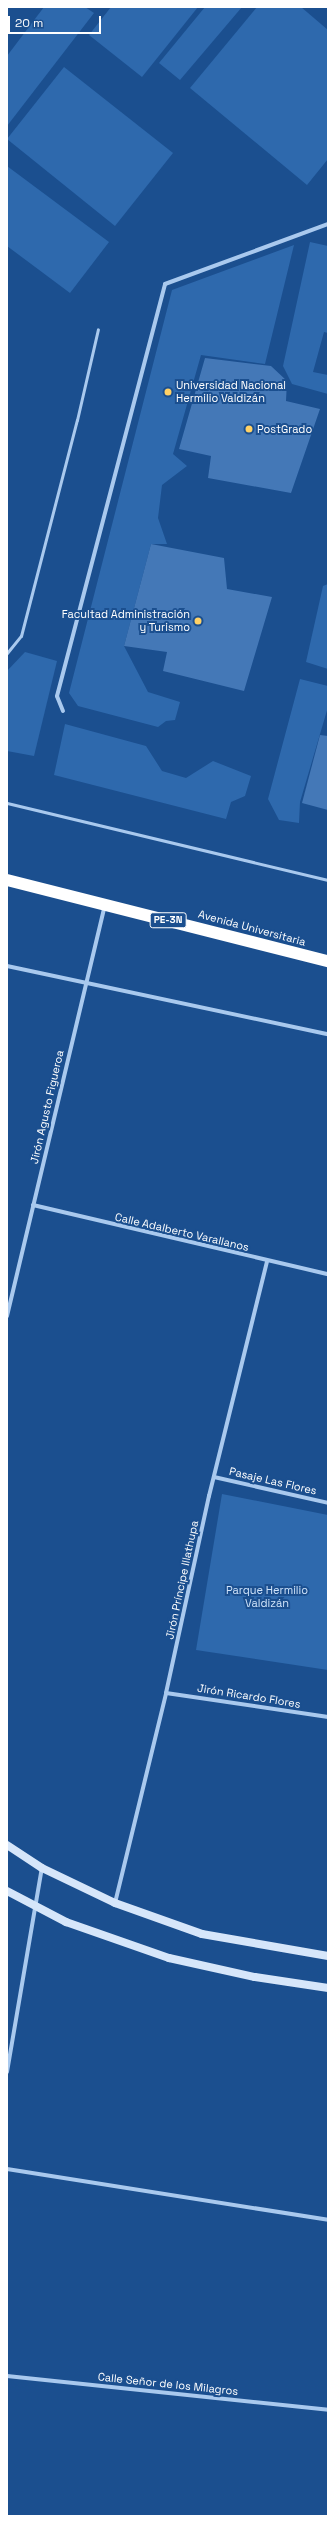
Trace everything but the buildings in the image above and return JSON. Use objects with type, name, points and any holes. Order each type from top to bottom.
[{"type":"highway","name":"Avenida Universitaria","points":[[7,880],[328,961]]},
{"type":"street","points":[[64,711],[57,696],[165,284],[328,224]]},
{"type":"street","name":"Jirón Agusto Figueroa","points":[[7,1316],[106,904]]},
{"type":"street","points":[[7,966],[328,1034]]},
{"type":"street","name":"Calle Adalberto Varallanos","points":[[33,1205],[267,1261],[328,1274]]},
{"type":"street","name":"Jirón Príncipe Illathupa","points":[[115,1903],[166,1693],[214,1477],[267,1261]]},
{"type":"street","name":"Pasaje Las Flores","points":[[214,1477],[328,1503]]},
{"type":"street","name":"Jirón Ricardo Flores","points":[[166,1693],[328,1717]]},
{"type":"street","points":[[7,1844],[42,1868],[115,1903],[202,1934],[328,1956]]},
{"type":"street","points":[[7,2072],[34,1906],[42,1868]]},
{"type":"street","points":[[7,1891],[66,1922],[169,1958],[255,1977],[328,1988]]},
{"type":"street","points":[[7,2169],[328,2220]]},
{"type":"street","name":"Calle Señor de los Milagros","points":[[7,2376],[328,2410]]},
{"type":"lane","points":[[7,653],[21,636],[77,420],[98,328]]},
{"type":"lane","points":[[7,803],[328,880]]},
{"type":"green space","points":[[44,7],[85,7],[94,13],[7,126],[7,56]]},
{"type":"green space","points":[[111,7],[198,7],[142,77],[89,35]]},
{"type":"green space","points":[[205,7],[242,7],[180,80],[159,63]]},
{"type":"green space","points":[[257,7],[301,7],[328,30],[328,159],[307,185],[190,88]]},
{"type":"green space","points":[[64,67],[173,153],[115,226],[7,139]]},
{"type":"green space","points":[[7,166],[109,242],[70,293],[7,246]]},
{"type":"green space","points":[[310,242],[328,246],[328,333],[324,332],[313,372],[328,375],[328,394],[292,384],[283,366]]},
{"type":"green space","points":[[294,245],[265,364],[201,355],[173,454],[187,466],[162,485],[158,518],[167,544],[151,544],[124,646],[148,692],[180,702],[175,720],[166,721],[158,727],[78,706],[69,693],[172,290]]},
{"type":"green space","points":[[328,584],[328,669],[306,662],[323,586]]},
{"type":"green space","points":[[25,652],[57,661],[34,756],[7,751],[7,671]]},
{"type":"green space","points":[[300,679],[328,686],[328,707],[300,802],[299,823],[279,820],[268,799]]},
{"type":"green space","points":[[65,724],[146,746],[162,771],[186,778],[213,761],[251,776],[245,796],[231,802],[226,819],[54,775]]},
{"type":"green space","name":"Parque Hermilio Valdizán","points":[[222,1494],[328,1515],[328,1670],[196,1650]]},
{"type":"place","name":"Universidad Nacional Hermilio Valdizán","points":[[168,392]]},
{"type":"place","name":"PostGrado","points":[[249,429]]},
{"type":"place","name":"Facultad Administración y Turismo","points":[[198,621]]}]
